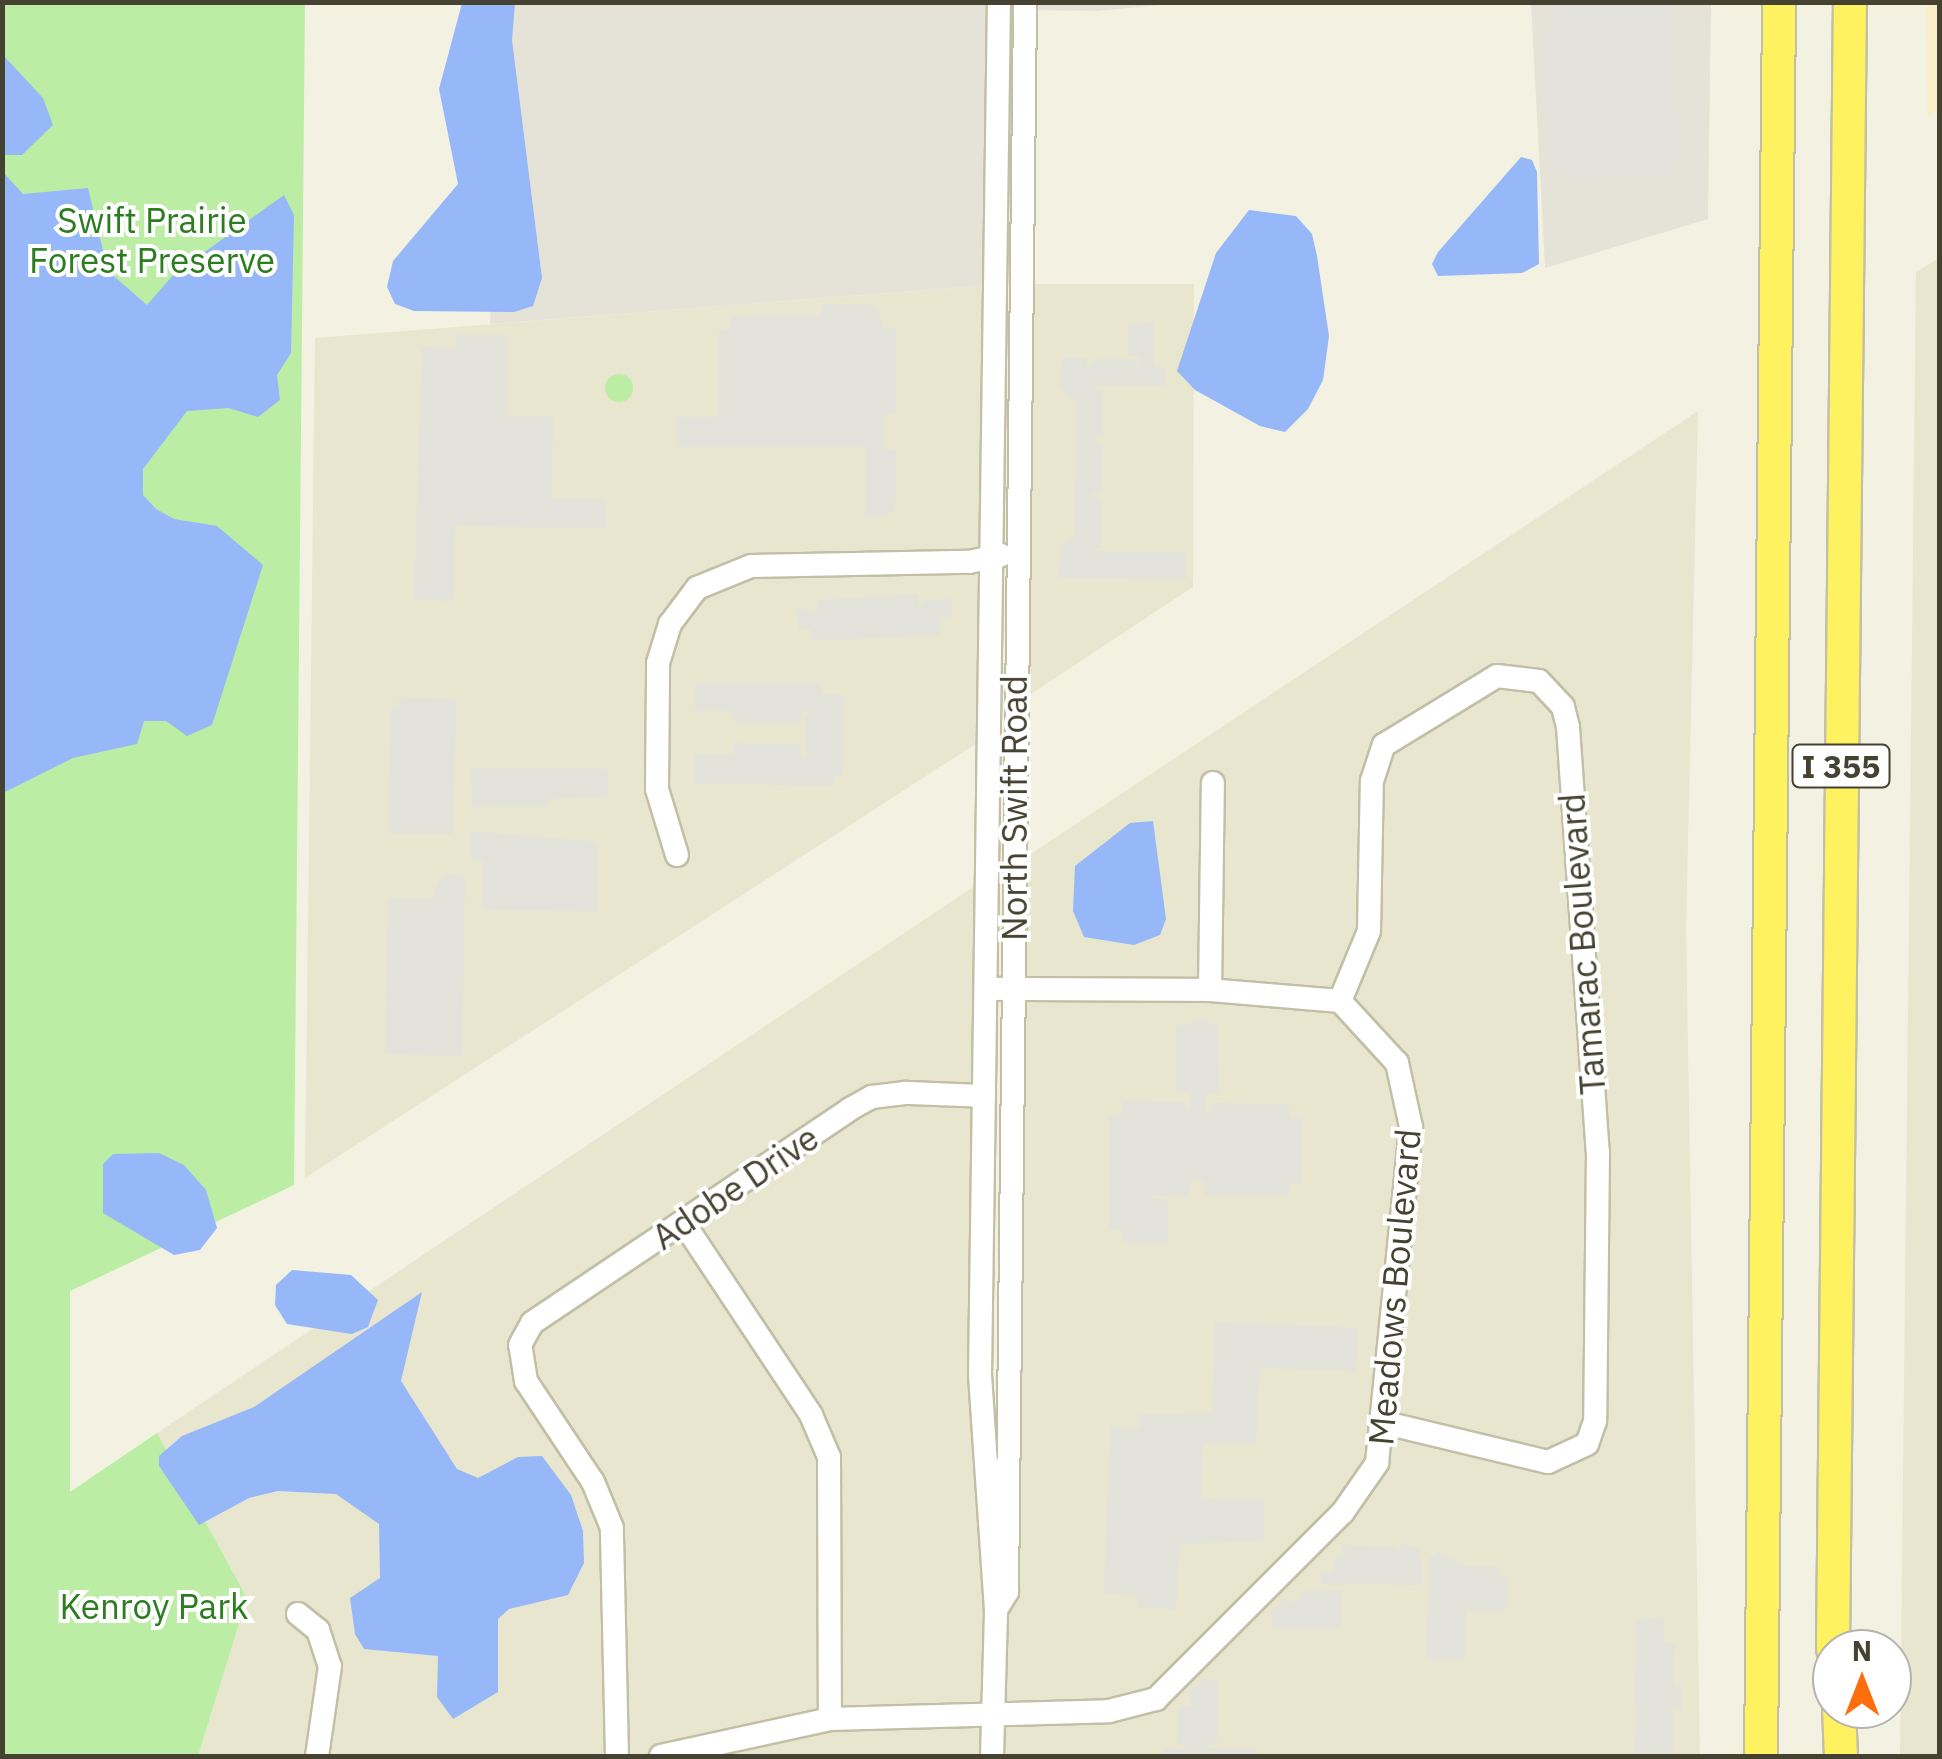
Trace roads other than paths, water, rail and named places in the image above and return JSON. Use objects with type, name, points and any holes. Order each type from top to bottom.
[{"type":"highway","name":"I 355","points":[[1761,1756],[1780,2]]},
{"type":"highway","name":"I 355","points":[[1833,1629],[1850,2]]},
{"type":"highway","points":[[1848,197],[1865,2]]},
{"type":"highway","points":[[1832,1756],[1834,1729]]},
{"type":"highway","points":[[1838,1729],[1841,1756]]},
{"type":"street","name":"North Swift Road","points":[[992,1756],[996,1610],[980,1376],[999,2]]},
{"type":"street","name":"North Swift Road","points":[[996,1610],[1008,1592],[1016,555],[1025,2]]},
{"type":"street","points":[[678,855],[657,789],[658,663],[674,618],[696,588],[737,569],[876,560],[969,562],[990,555],[1016,555]]},
{"type":"street","name":"Tamarac Boulevard","points":[[1340,1001],[1370,931],[1372,782],[1384,745],[1497,676],[1539,681],[1563,707],[1568,728],[1598,1152],[1595,1420],[1587,1444],[1548,1462],[1385,1423]]},
{"type":"street","points":[[1210,990],[1213,783]]},
{"type":"street","points":[[986,988],[1210,990],[1340,1001]]},
{"type":"street","name":"Meadows Boulevard","points":[[661,1756],[830,1719],[1109,1711],[1156,1699],[1344,1512],[1377,1463],[1385,1423],[1410,1103],[1398,1063],[1340,1001]]},
{"type":"street","name":"Adobe Drive","points":[[617,1756],[612,1528],[593,1482],[526,1380],[518,1353],[532,1323],[872,1097],[984,1096]]},
{"type":"street","points":[[683,1222],[810,1415],[830,1457],[830,1719]]},
{"type":"street","points":[[298,1614],[318,1630],[330,1666],[317,1756]]},
{"type":"water","points":[[462,3],[515,3],[512,40],[542,278],[533,306],[514,312],[414,311],[395,304],[387,287],[393,261],[458,184],[439,89]]},
{"type":"water","points":[[3,55],[43,98],[53,125],[22,155],[3,155]]},
{"type":"water","points":[[1521,157],[1532,160],[1537,172],[1539,264],[1522,273],[1438,276],[1432,264],[1438,252]]},
{"type":"water","points":[[3,172],[23,194],[88,188],[108,271],[147,305],[174,274],[284,195],[294,215],[291,353],[277,375],[280,400],[258,417],[229,408],[187,411],[143,469],[143,495],[156,509],[174,519],[217,526],[263,565],[212,725],[187,736],[166,721],[144,721],[137,744],[73,758],[3,793]]},
{"type":"water","points":[[1249,210],[1296,216],[1312,234],[1317,256],[1329,336],[1323,380],[1308,409],[1285,432],[1260,426],[1195,390],[1177,371],[1216,253]]},
{"type":"water","points":[[1153,821],[1166,919],[1160,935],[1134,945],[1084,937],[1073,911],[1075,866],[1130,823]]},
{"type":"water","points":[[159,1153],[184,1165],[206,1190],[217,1228],[200,1250],[174,1255],[103,1213],[103,1164],[113,1154]]},
{"type":"water","points":[[292,1270],[351,1275],[378,1300],[368,1327],[352,1334],[287,1324],[275,1305],[276,1285]]},
{"type":"water","points":[[422,1292],[401,1381],[457,1469],[478,1478],[518,1457],[542,1456],[571,1495],[583,1531],[584,1563],[568,1595],[509,1609],[498,1619],[498,1692],[453,1719],[437,1697],[438,1656],[364,1649],[355,1634],[350,1598],[380,1578],[379,1524],[336,1494],[278,1491],[249,1498],[199,1525],[159,1466],[159,1456],[182,1436],[254,1407]]},
{"type":"park label","name":"Swift Prairie Forest Preserve","points":[[152,240]]},
{"type":"park label","name":"Kenroy Park","points":[[154,1606]]}]
